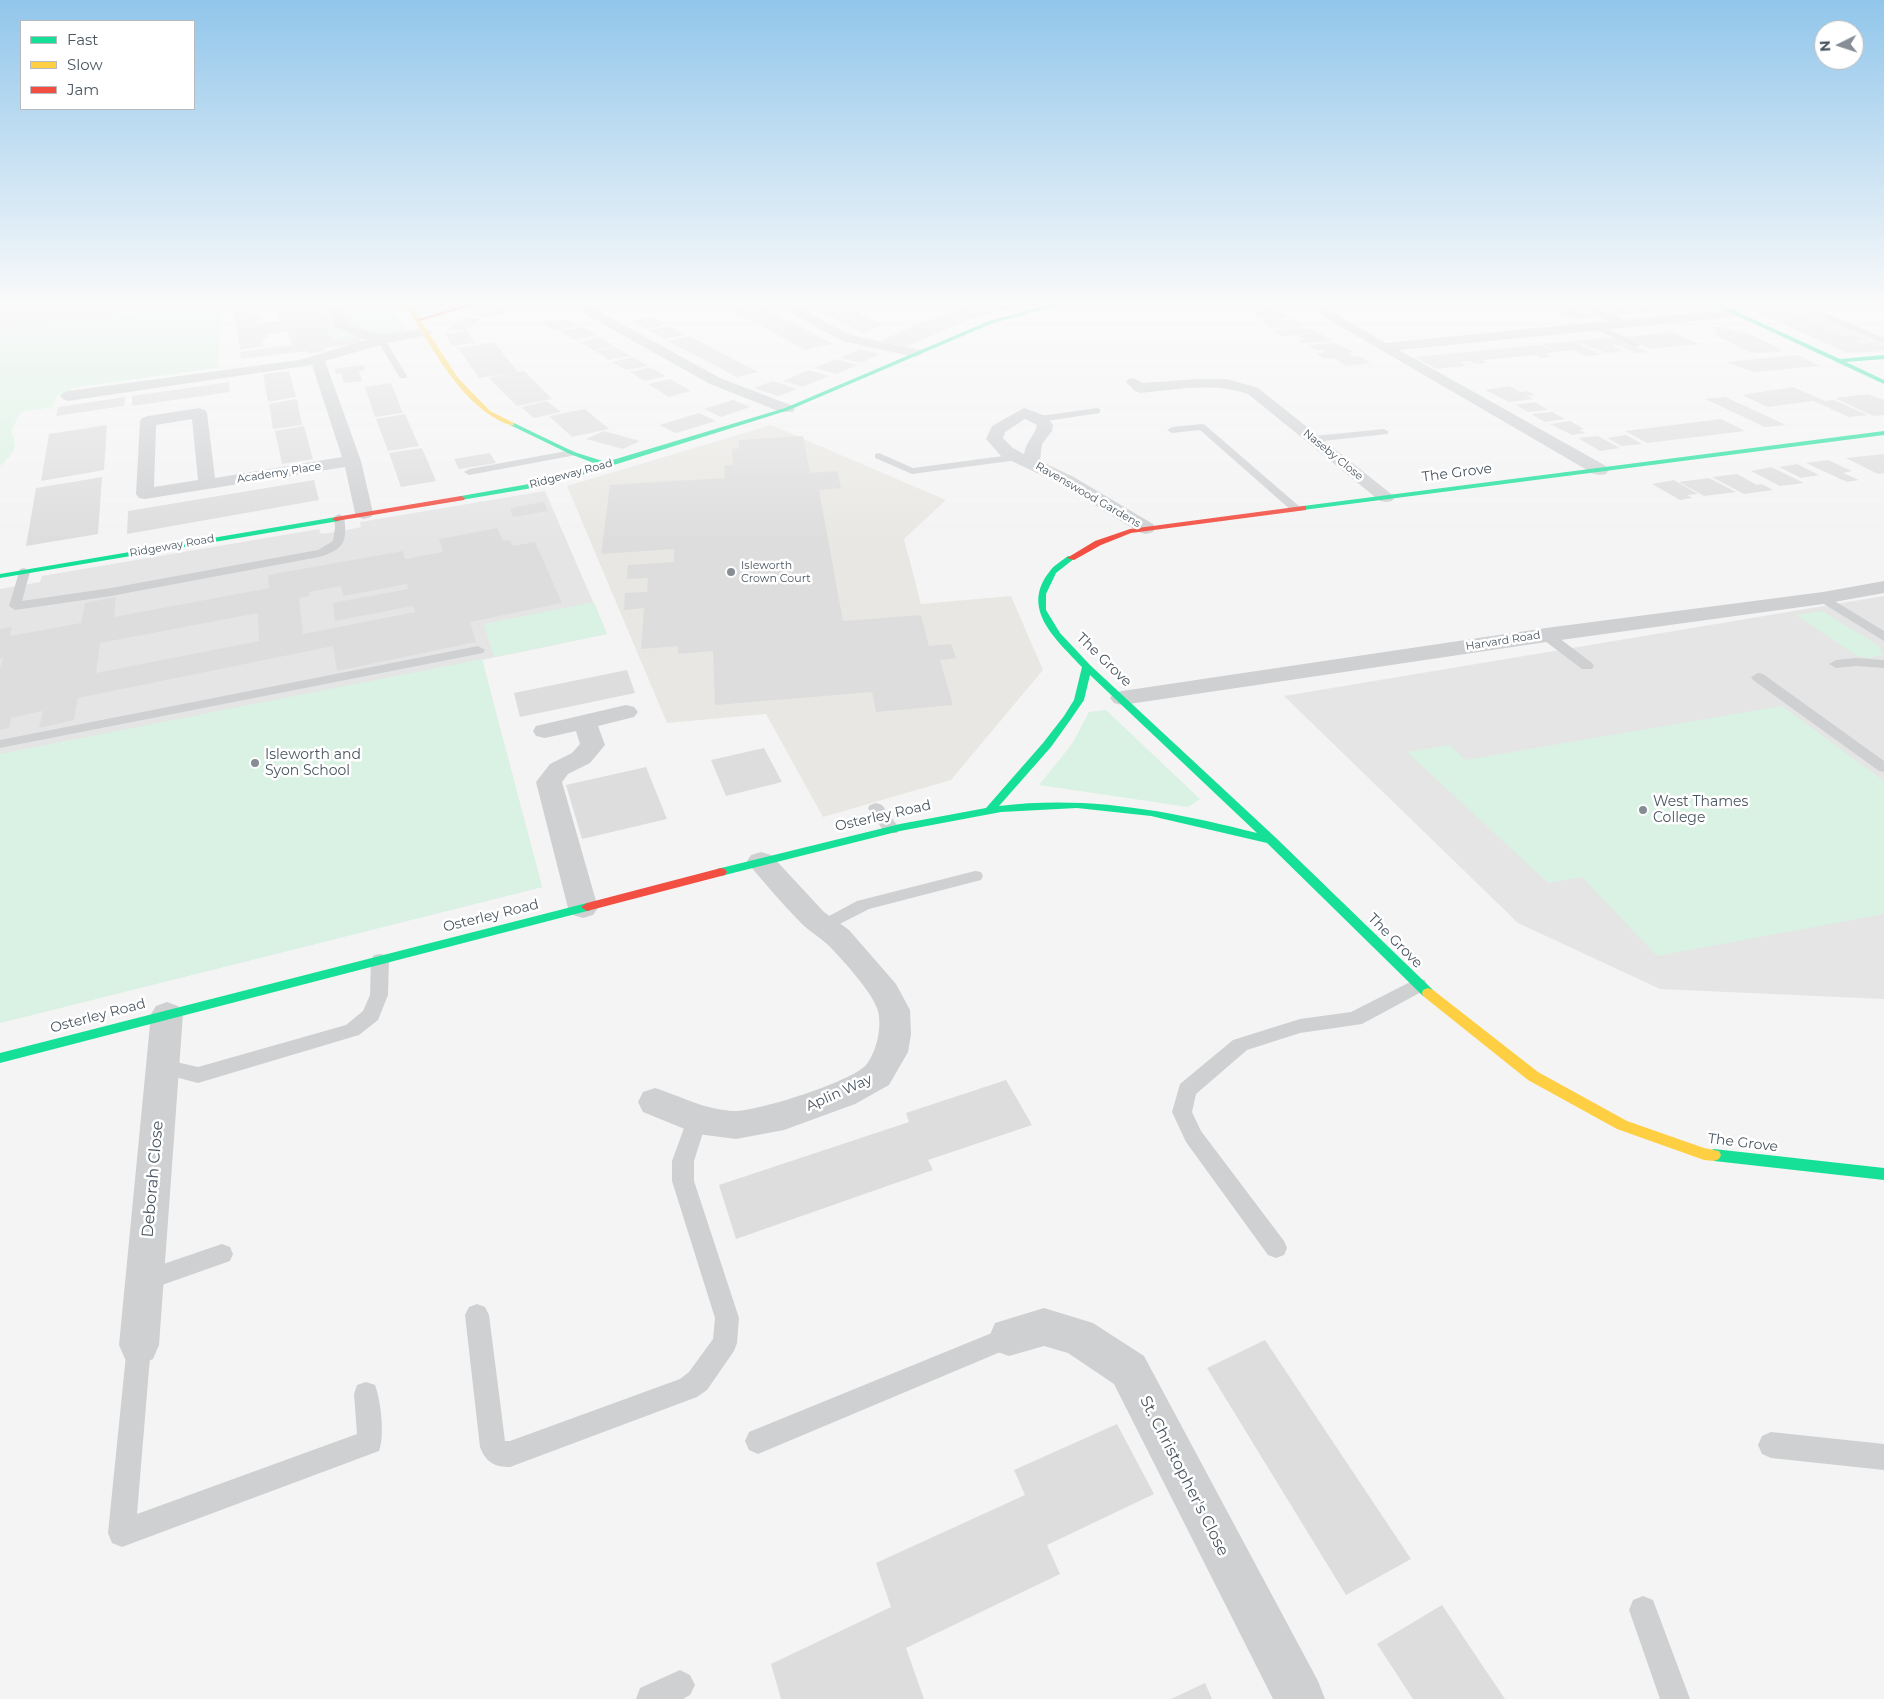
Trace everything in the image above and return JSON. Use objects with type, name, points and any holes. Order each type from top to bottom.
[{"type":"street","points":[[68,396],[156,383]]},
{"type":"street","points":[[326,383],[352,461],[364,513]]},
{"type":"street","points":[[460,383],[488,412],[572,453],[607,465]]},
{"type":"street","points":[[721,383],[787,409]]},
{"type":"street","name":"Ridgeway Road","points":[[0,576],[547,483],[787,409],[846,383]]},
{"type":"street","name":"Naseby Close","points":[[1134,386],[1211,383]]},
{"type":"street","name":"Naseby Close","points":[[1222,383],[1241,385],[1253,391],[1386,497]]},
{"type":"street","points":[[1447,383],[1600,470]]},
{"type":"street","name":"Academy Place","points":[[207,484],[199,413],[148,421],[145,494],[352,461]]},
{"type":"street","name":"Ravenswood Gardens","points":[[1024,460],[1044,431],[1045,425],[1032,413],[998,429],[994,439],[1007,452],[1066,480],[1146,528]]},
{"type":"street","name":"The Grove","points":[[1884,433],[1130,531],[1098,543],[1072,557],[1053,572],[1042,594],[1042,610],[1057,634],[1087,667],[1272,840],[1418,985],[1533,1076],[1622,1125],[1704,1154],[1884,1174]]},
{"type":"street","name":"Harvard Road","points":[[1122,698],[1546,635],[1823,598],[1884,587]]},
{"type":"street","points":[[990,809],[1068,718],[1079,700],[1087,667]]},
{"type":"street","points":[[545,731],[626,712]]},
{"type":"street","points":[[583,908],[549,782],[559,769],[581,758],[593,745],[585,722]]},
{"type":"street","name":"Osterley Road","points":[[0,1058],[762,861],[891,829],[990,809],[1055,805],[1127,810],[1236,831],[1272,840]]},
{"type":"street","name":"Aplin Way","points":[[655,1102],[697,1120],[736,1125],[784,1116],[844,1094],[877,1076],[892,1052],[895,1034],[894,1010],[885,992],[838,938],[797,902],[762,861]]},
{"type":"street","name":"Deborah Close","points":[[139,1345],[167,1014]]},
{"type":"street","name":"St. Christopher's Close","points":[[1009,1337],[1044,1327],[1079,1337],[1129,1370],[1300,1699]]},
{"type":"lane","points":[[1032,413],[1097,411]]},
{"type":"lane","points":[[1172,430],[1202,427],[1296,508]]},
{"type":"lane","points":[[1314,439],[1384,432]]},
{"type":"lane","points":[[469,472],[572,453]]},
{"type":"lane","points":[[879,456],[912,471],[1024,460]]},
{"type":"lane","points":[[24,572],[15,606],[112,592],[305,557],[335,546],[340,541],[339,517]]},
{"type":"lane","points":[[1823,598],[1884,637]]},
{"type":"lane","points":[[1546,635],[1587,666]]},
{"type":"lane","points":[[0,744],[478,650]]},
{"type":"lane","points":[[1836,664],[1856,662],[1884,664]]},
{"type":"lane","points":[[1758,677],[1884,768]]},
{"type":"lane","points":[[876,808],[891,829]]},
{"type":"lane","points":[[824,926],[863,905],[975,876]]},
{"type":"lane","points":[[163,1067],[198,1076],[352,1030],[371,1015],[379,995],[380,960]]},
{"type":"lane","points":[[1276,1248],[1192,1136],[1182,1112],[1187,1090],[1240,1045],[1300,1026],[1355,1019],[1418,985]]},
{"type":"lane","points":[[477,1315],[493,1446],[499,1454],[510,1454],[688,1388],[698,1381],[725,1343],[727,1318],[682,1181],[682,1161],[697,1120]]},
{"type":"lane","points":[[145,1280],[222,1254]]},
{"type":"lane","points":[[758,1442],[1009,1337]]},
{"type":"lane","points":[[139,1345],[122,1533],[370,1442],[366,1394]]},
{"type":"lane","points":[[1771,1445],[1884,1457]]},
{"type":"lane","points":[[1643,1610],[1675,1699]]},
{"type":"lane","points":[[651,1699],[680,1685]]},
{"type":"shaded area","points":[[771,425],[946,500],[904,539],[921,604],[1011,596],[1043,670],[951,780],[823,817],[766,714],[667,723],[567,486]]},
{"type":"shaded area","name":"Isleworth and Syon School","points":[[545,491],[607,634],[482,660],[542,887],[0,1023],[0,589],[40,582],[42,576],[319,529],[321,534],[341,531],[361,527],[360,522]]},
{"type":"shaded area","name":"West Thames College","points":[[1884,596],[1884,999],[1660,989],[1518,923],[1284,696]]},
{"type":"green space","points":[[0,383],[106,383],[71,388],[70,393],[57,395],[53,407],[21,412],[11,431],[15,442],[14,450],[0,466]]},
{"type":"green space","points":[[594,602],[607,634],[494,657],[484,624]]},
{"type":"green space","points":[[1822,611],[1879,646],[1883,655],[1868,658],[1857,656],[1796,615]]},
{"type":"green space","points":[[482,659],[542,887],[0,1023],[0,754]]},
{"type":"green space","points":[[1782,706],[1884,781],[1884,914],[1657,956],[1582,877],[1548,883],[1407,752],[1450,745],[1465,760]]},
{"type":"green space","points":[[1106,710],[1200,799],[1188,807],[1039,785],[1072,744],[1089,712]]},
{"type":"building","points":[[220,383],[229,383],[230,392],[132,406],[132,396]]},
{"type":"building","points":[[265,383],[292,383],[296,397],[268,402]]},
{"type":"building","points":[[391,383],[403,413],[375,417],[365,387]]},
{"type":"building","points":[[494,383],[536,383],[552,399],[517,406]]},
{"type":"building","points":[[678,383],[691,391],[669,397],[648,384]]},
{"type":"building","points":[[767,383],[780,383],[797,389],[778,396],[754,388]]},
{"type":"building","points":[[791,383],[812,383],[803,387]]},
{"type":"building","points":[[1510,386],[1520,392],[1528,391],[1535,395],[1526,396],[1533,399],[1509,402],[1485,390]]},
{"type":"building","points":[[1793,387],[1825,401],[1834,400],[1868,415],[1849,417],[1813,401],[1768,407],[1742,395]]},
{"type":"building","points":[[1868,394],[1884,400],[1884,415],[1873,416],[1835,398]]},
{"type":"building","points":[[125,397],[124,406],[56,416],[58,407]]},
{"type":"building","points":[[1725,397],[1786,425],[1765,427],[1705,399]]},
{"type":"building","points":[[297,399],[302,425],[273,429],[269,404]]},
{"type":"building","points":[[733,400],[750,407],[721,417],[704,409]]},
{"type":"building","points":[[547,401],[561,412],[534,418],[521,407]]},
{"type":"building","points":[[1535,402],[1548,410],[1528,412],[1516,405]]},
{"type":"building","points":[[585,409],[609,429],[572,437],[549,416]]},
{"type":"building","points":[[1552,412],[1565,419],[1545,422],[1531,414]]},
{"type":"building","points":[[699,413],[716,421],[676,433],[659,425]]},
{"type":"building","points":[[405,414],[419,446],[388,451],[376,419]]},
{"type":"building","points":[[1721,419],[1745,431],[1647,443],[1625,431]]},
{"type":"building","points":[[1570,421],[1584,429],[1579,430],[1585,433],[1572,435],[1550,424]]},
{"type":"building","points":[[107,425],[104,470],[41,481],[49,434]]},
{"type":"building","points":[[304,426],[313,459],[282,464],[275,431]]},
{"type":"building","points":[[604,431],[640,441],[623,449],[586,439]]},
{"type":"building","points":[[1626,435],[1642,444],[1622,446],[1607,438]]},
{"type":"building","name":"Isleworth Crown Court","points":[[803,436],[810,473],[837,471],[841,488],[819,490],[843,621],[921,615],[929,646],[951,644],[956,658],[940,660],[953,705],[876,712],[872,692],[715,705],[713,651],[678,654],[678,646],[641,649],[644,608],[624,610],[625,593],[647,592],[648,578],[627,579],[628,565],[674,562],[674,549],[601,554],[610,485],[725,478],[724,465],[733,465],[732,449],[739,448],[739,440]]},
{"type":"building","points":[[1598,436],[1620,448],[1600,451],[1578,438]]},
{"type":"building","points":[[422,448],[436,481],[401,487],[389,453]]},
{"type":"building","points":[[490,453],[496,463],[459,469],[454,459]]},
{"type":"building","points":[[1884,454],[1884,473],[1878,474],[1846,458]]},
{"type":"building","points":[[1828,460],[1852,471],[1843,473],[1859,480],[1847,482],[1806,463]]},
{"type":"building","points":[[1797,464],[1819,475],[1801,478],[1779,467]]},
{"type":"building","points":[[1771,467],[1804,483],[1780,486],[1751,471]]},
{"type":"building","points":[[1737,474],[1757,485],[1762,484],[1773,490],[1744,494],[1712,477]]},
{"type":"building","points":[[102,477],[98,534],[26,546],[36,488]]},
{"type":"building","points":[[1709,478],[1736,492],[1704,496],[1679,482]]},
{"type":"building","points":[[314,480],[319,500],[127,534],[128,511]]},
{"type":"building","points":[[1674,480],[1698,494],[1687,495],[1692,498],[1680,500],[1652,484]]},
{"type":"building","points":[[544,502],[548,511],[513,517],[510,508]]},
{"type":"building","points":[[497,528],[503,541],[510,540],[513,546],[535,542],[562,603],[470,622],[476,642],[337,671],[333,646],[78,698],[74,720],[39,728],[43,711],[11,718],[9,728],[0,730],[0,668],[3,658],[0,659],[0,629],[12,627],[10,636],[81,623],[85,603],[116,597],[114,617],[269,588],[268,575],[403,551],[405,559],[443,552],[439,539]],"holes":[[[407,584],[408,589],[333,603],[335,621],[413,606],[415,612],[303,634],[299,598],[309,596],[309,592],[341,586],[343,596]],[[258,613],[259,641],[96,673],[100,643]]]},
{"type":"building","points":[[627,670],[635,693],[520,717],[514,693]]},
{"type":"building","points":[[764,748],[782,782],[726,796],[711,760]]},
{"type":"building","points":[[646,767],[667,819],[582,839],[566,785]]},
{"type":"building","points":[[1006,1080],[1032,1125],[928,1160],[933,1170],[736,1239],[719,1185],[909,1122],[906,1113]]},
{"type":"building","points":[[1265,1340],[1411,1559],[1346,1595],[1207,1368]]},
{"type":"building","points":[[1117,1424],[1154,1494],[1047,1545],[1060,1574],[906,1648],[924,1699],[781,1699],[771,1664],[891,1607],[876,1563],[1025,1495],[1014,1470]]},
{"type":"building","points":[[1442,1605],[1505,1699],[1413,1699],[1377,1644]]},
{"type":"building","points":[[1205,1683],[1212,1699],[1171,1699]]},
{"type":"traffic: fast","points":[[461,498],[547,483],[787,409],[847,383]]},
{"type":"traffic: fast","points":[[512,424],[572,453],[607,465]]},
{"type":"traffic: fast","points":[[1303,508],[1884,433]]},
{"type":"traffic: fast","points":[[0,576],[336,519]]},
{"type":"traffic: fast","points":[[1071,558],[1053,572],[1042,594],[1042,610],[1057,634],[1087,667],[1272,841],[1428,993]]},
{"type":"traffic: fast","points":[[990,809],[1047,745],[1068,717],[1079,700],[1087,667]]},
{"type":"traffic: fast","points":[[721,872],[925,822],[976,812],[1026,806],[1077,805],[1126,809],[1199,822],[1271,840]]},
{"type":"traffic: fast","points":[[0,1058],[587,907]]},
{"type":"traffic: fast","points":[[1714,1155],[1884,1174]]},
{"type":"traffic: slow","points":[[460,383],[488,412],[512,424]]},
{"type":"traffic: slow","points":[[1428,993],[1533,1076],[1622,1125],[1704,1154],[1714,1155]]},
{"type":"traffic: jam","points":[[336,519],[461,498]]},
{"type":"traffic: jam","points":[[1071,558],[1098,543],[1130,531],[1303,508]]},
{"type":"traffic: jam","points":[[587,907],[721,872]]},
{"type":"place","name":"Isleworth Crown Court","points":[[731,572]]},
{"type":"place","name":"Isleworth and Syon School","points":[[255,763]]},
{"type":"place","name":"West Thames College","points":[[1643,810]]}]
